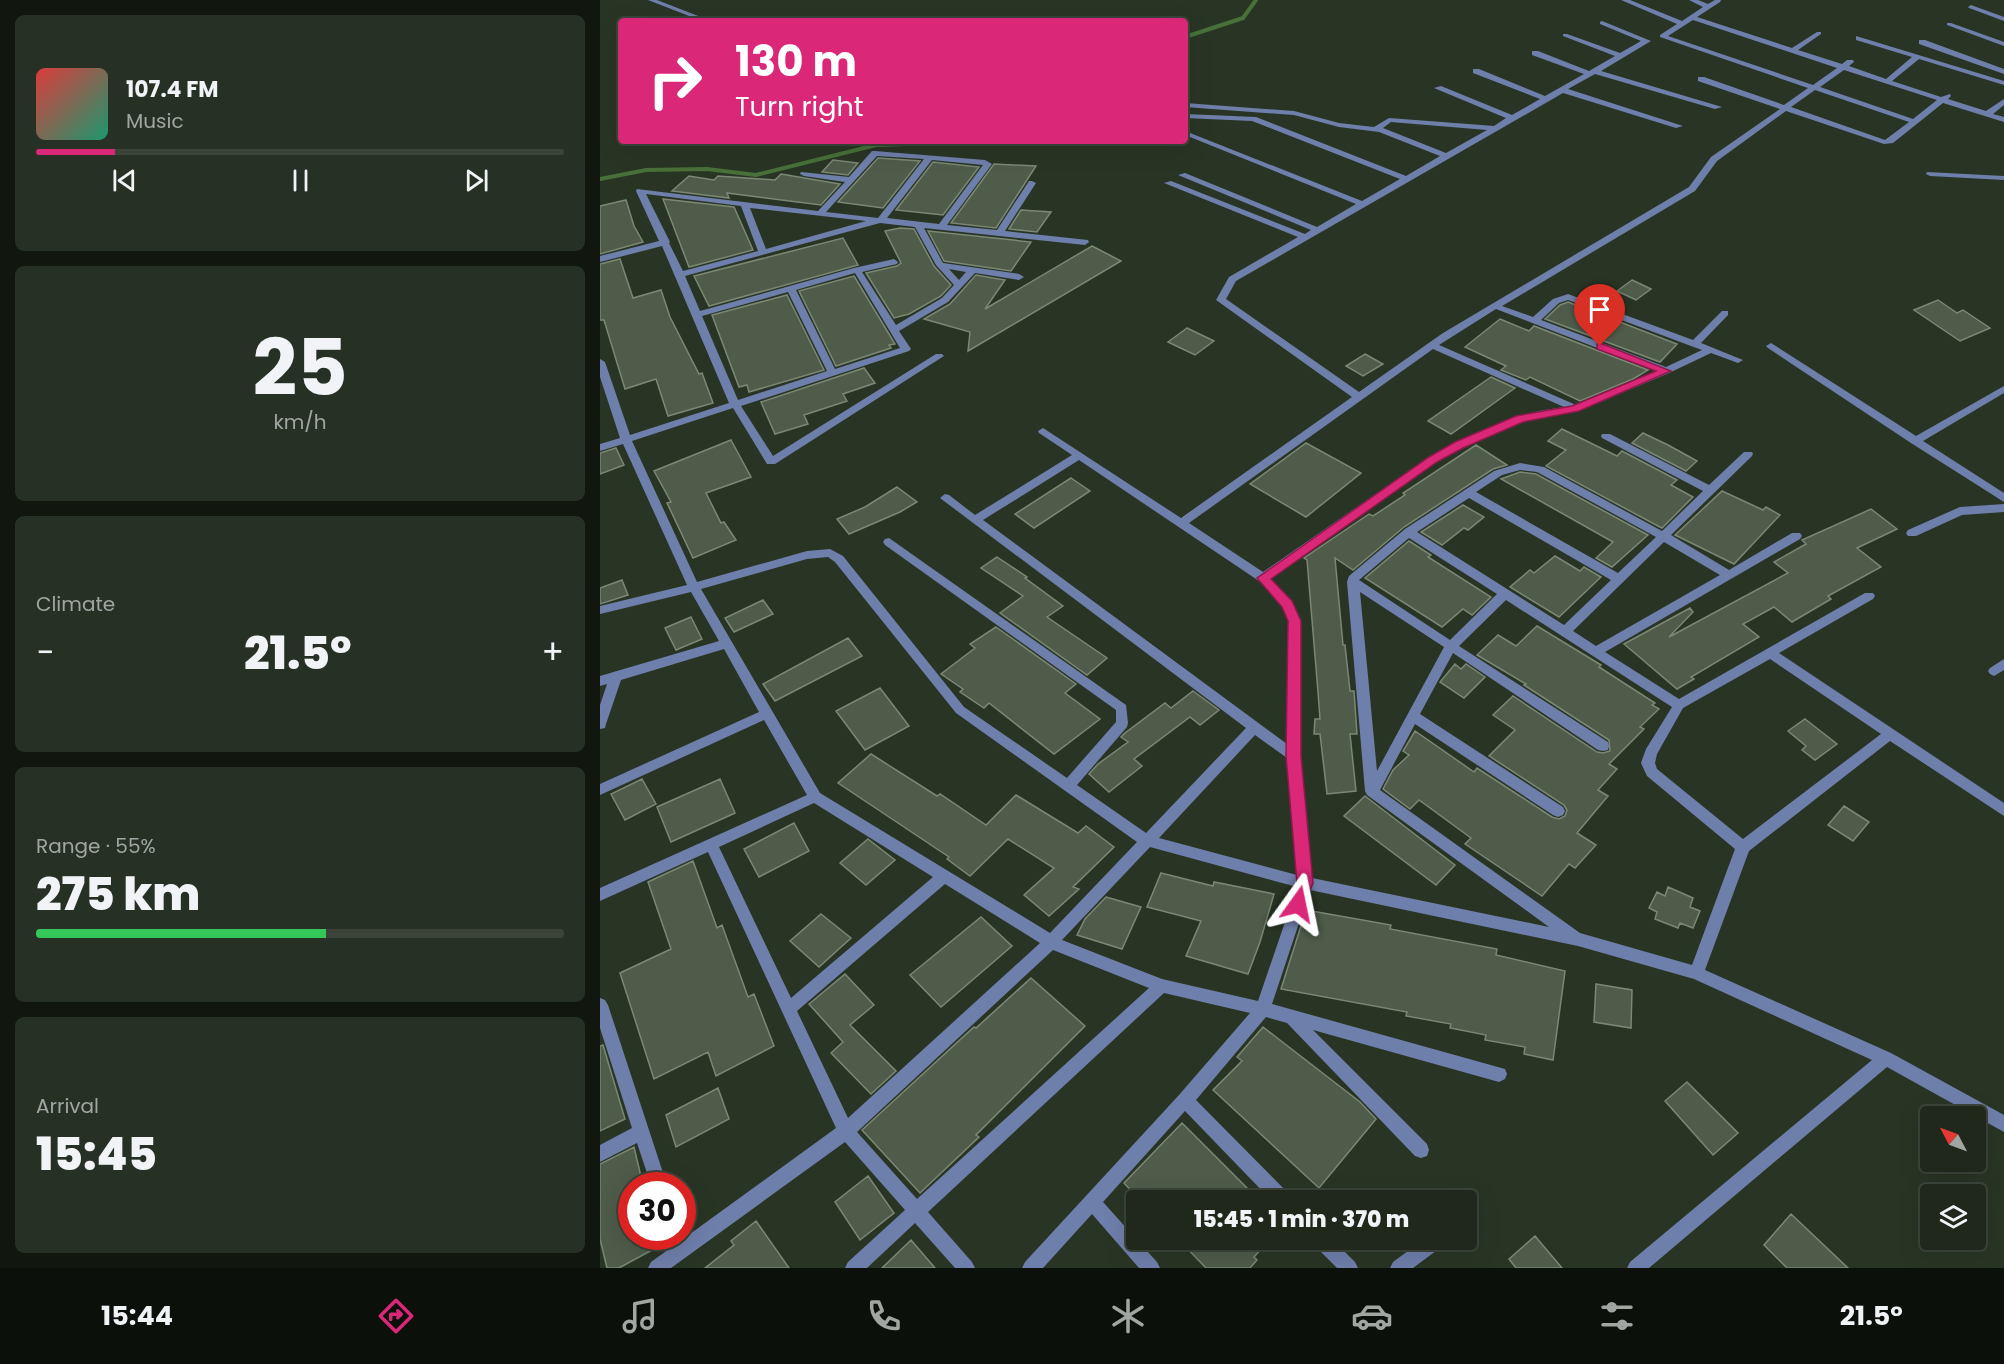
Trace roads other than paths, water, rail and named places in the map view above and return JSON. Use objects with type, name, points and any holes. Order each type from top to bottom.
[{"type":"street","points":[[1624,0],[1681,23]]},
{"type":"street","points":[[1692,0],[1709,7]]},
{"type":"street","points":[[1718,1],[1662,36],[1915,122]]},
{"type":"street","points":[[1971,8],[2004,19]]},
{"type":"street","points":[[1698,13],[1800,46],[1886,82],[1946,98],[1989,112],[2004,120]]},
{"type":"street","points":[[1691,17],[1792,51],[1893,76],[1946,98]]},
{"type":"street","points":[[1359,396],[1221,300],[1232,279],[1647,41],[1602,23]]},
{"type":"street","points":[[1949,24],[2004,44]]},
{"type":"street","points":[[1792,51],[1819,33]]},
{"type":"street","points":[[1565,35],[1620,56]]},
{"type":"street","points":[[1859,38],[2004,83]]},
{"type":"street","points":[[1922,42],[2004,72]]},
{"type":"street","points":[[1535,53],[1592,72],[1718,107]]},
{"type":"street","points":[[1886,82],[1918,56]]},
{"type":"street","points":[[1182,523],[1432,345],[1692,189],[1701,182],[1707,166],[1714,159],[1846,65]]},
{"type":"street","points":[[1484,67],[1554,94]]},
{"type":"street","points":[[1476,71],[1554,94],[1679,126]]},
{"type":"street","points":[[1701,79],[1884,142],[1890,141],[1946,98]]},
{"type":"street","points":[[1438,88],[1512,118]]},
{"type":"street","points":[[1989,112],[2004,101]]},
{"type":"street","points":[[1188,105],[1293,112],[1339,125],[1376,129],[1446,156]]},
{"type":"street","points":[[1989,112],[2004,113]]},
{"type":"street","points":[[1188,116],[1253,119],[1407,179]]},
{"type":"street","points":[[1376,129],[1389,120],[1496,128]]},
{"type":"street","points":[[1188,135],[1363,204]]},
{"type":"street","points":[[820,214],[875,153],[988,164],[942,226]]},
{"type":"street","points":[[680,275],[881,220],[929,158]]},
{"type":"street","points":[[804,174],[851,180]]},
{"type":"street","points":[[1930,174],[2004,178]]},
{"type":"street","points":[[1182,175],[1318,230]]},
{"type":"street","points":[[1000,232],[1032,183]]},
{"type":"street","points":[[1168,183],[1305,237]]},
{"type":"street","points":[[939,356],[771,462],[735,404],[695,315],[666,242],[640,191],[820,214],[1085,242]]},
{"type":"street","points":[[744,204],[763,252]]},
{"type":"street","points":[[918,224],[940,265],[958,284]]},
{"type":"street","points":[[600,259],[666,242]]},
{"type":"street","points":[[695,315],[894,262]]},
{"type":"street","points":[[940,265],[1019,277]]},
{"type":"street","points":[[600,448],[906,350],[857,270]]},
{"type":"street","points":[[894,330],[945,300],[974,270]]},
{"type":"street","points":[[791,289],[832,372]]},
{"type":"street","points":[[1535,321],[1556,301],[1568,297],[1738,360]]},
{"type":"street","points":[[1495,306],[1666,371]]},
{"type":"street","points":[[1694,344],[1725,313]]},
{"type":"street","points":[[1432,345],[1575,409]]},
{"type":"street","points":[[1771,346],[2004,498]]},
{"type":"street","points":[[1263,578],[1433,459],[1459,445],[1520,419],[1575,409],[1710,350]]},
{"type":"street","points":[[600,362],[626,439],[694,587],[815,797],[1051,942],[1162,986],[1263,1009],[1292,1019],[1499,1074]]},
{"type":"street","points":[[1915,441],[2004,389]]},
{"type":"street","points":[[1031,1268],[1185,1100],[1263,1009],[1305,883],[1293,756],[1295,621],[1287,604],[1263,578],[1043,431]]},
{"type":"street","points":[[1606,436],[1710,490]]},
{"type":"street","points":[[1565,631],[1748,454]]},
{"type":"street","points":[[975,520],[1080,455]]},
{"type":"street","points":[[1578,939],[1372,791],[1353,582],[1355,576],[1409,532],[1509,468],[1520,466],[1534,468],[1663,536],[1727,574]]},
{"type":"street","points":[[1469,493],[1619,579]]},
{"type":"street","points":[[945,498],[1293,756]]},
{"type":"street","points":[[1912,533],[1960,511],[2004,508]]},
{"type":"street","points":[[1409,532],[1679,705]]},
{"type":"street","points":[[1597,651],[1796,536]]},
{"type":"street","points":[[889,542],[1122,708],[1122,723],[1068,786]]},
{"type":"street","points":[[600,610],[694,587],[807,555],[830,553],[839,559],[960,710],[1145,840],[1305,883],[1578,939],[1696,974],[1886,1058],[2004,1124]]},
{"type":"street","points":[[1353,582],[1603,746]]},
{"type":"street","points":[[1372,791],[1450,647],[1505,593]]},
{"type":"street","points":[[1743,847],[1652,772],[1648,763],[1651,753],[1679,705],[1869,596]]},
{"type":"street","points":[[600,681],[725,644]]},
{"type":"street","points":[[1770,653],[2004,810]]},
{"type":"street","points":[[600,724],[615,678]]},
{"type":"street","points":[[600,790],[766,714]]},
{"type":"street","points":[[1412,714],[1558,811]]},
{"type":"street","points":[[657,1268],[846,1131],[1051,942],[1145,840],[1255,727]]},
{"type":"street","points":[[1696,974],[1743,847],[1891,733]]},
{"type":"street","points":[[600,895],[815,797]]},
{"type":"street","points":[[711,844],[846,1131],[966,1268]]},
{"type":"street","points":[[789,1010],[944,876]]},
{"type":"street","points":[[854,1268],[1162,986]]},
{"type":"street","points":[[601,1012],[655,1172]]},
{"type":"street","points":[[1292,1019],[1421,1150]]},
{"type":"street","points":[[1636,1268],[1886,1058]]},
{"type":"street","points":[[1185,1100],[1273,1190]]},
{"type":"street","points":[[600,1154],[642,1132]]},
{"type":"street","points":[[1092,1202],[1146,1266]]},
{"type":"street","points":[[1331,1250],[1348,1268]]},
{"type":"street","points":[[1399,1268],[1423,1250]]},
{"type":"lane","points":[[651,0],[700,18]]},
{"type":"waterway","points":[[1188,36],[1243,18],[1256,0]]},
{"type":"waterway","points":[[600,179],[646,170],[707,169],[756,175],[876,145],[906,144]]}]
